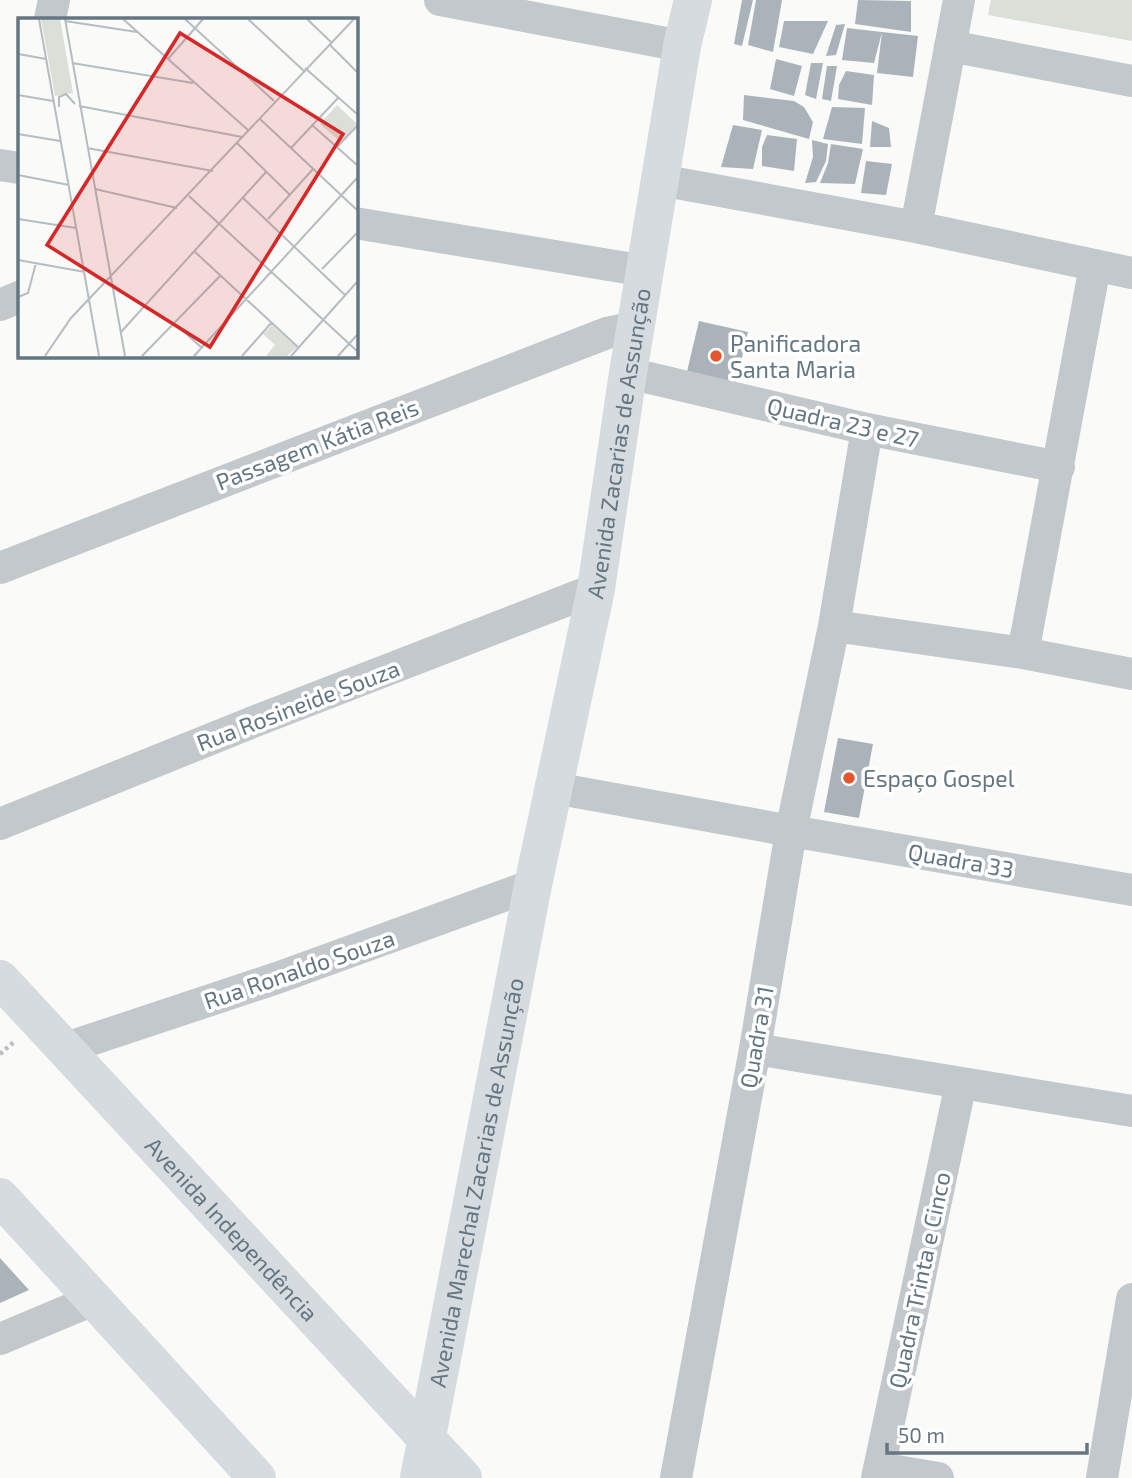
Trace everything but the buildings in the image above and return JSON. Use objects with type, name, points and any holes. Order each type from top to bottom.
[{"type":"main road","name":"Avenida Zacarias de Assunção","points":[[533,886],[596,589],[628,373],[692,0]]},
{"type":"main road","name":"Avenida Marechal Zacarias de Assunção","points":[[419,1478],[533,886]]},
{"type":"main road","name":"Avenida Independência","points":[[0,979],[427,1436],[463,1478]]},
{"type":"main road","points":[[0,1197],[257,1478]]},
{"type":"street","points":[[50,18],[54,0]]},
{"type":"street","points":[[440,0],[682,46]]},
{"type":"street","points":[[916,227],[959,0]]},
{"type":"street","points":[[950,47],[1132,81]]},
{"type":"street","points":[[0,165],[18,168]]},
{"type":"street","points":[[660,180],[916,227],[1132,273]]},
{"type":"street","points":[[357,223],[645,271]]},
{"type":"street","points":[[1023,653],[1095,266]]},
{"type":"street","points":[[0,305],[18,297]]},
{"type":"street","name":"Passagem Kátia Reis","points":[[0,568],[594,337],[636,327]]},
{"type":"street","name":"Quadra 23 e 27","points":[[628,373],[867,429],[1059,467]]},
{"type":"street","name":"Quadra 31","points":[[676,1478],[755,1049],[791,831],[834,626],[867,429]]},
{"type":"street","name":"Rua Rosineide Souza","points":[[0,824],[258,720],[596,589]]},
{"type":"street","points":[[834,626],[1023,653],[1132,674]]},
{"type":"street","points":[[554,788],[791,831]]},
{"type":"street","name":"Quadra 33","points":[[791,831],[1132,890]]},
{"type":"street","name":"Rua Ronaldo Souza","points":[[63,1049],[277,978],[533,886]]},
{"type":"street","points":[[755,1049],[1132,1111]]},
{"type":"street","name":"Quadra Trinta e Cinco","points":[[878,1473],[961,1083]]},
{"type":"street","points":[[1102,1478],[1132,1299]]},
{"type":"street","points":[[0,1339],[93,1300]]},
{"type":"street","points":[[878,1473],[938,1478]]},
{"type":"shaded area","points":[[991,0],[1132,0],[1132,41],[988,15]]},
{"type":"place","name":"Panificadora Santa Maria","points":[[716,356]]},
{"type":"place","name":"Espaço Gospel","points":[[849,778]]}]
